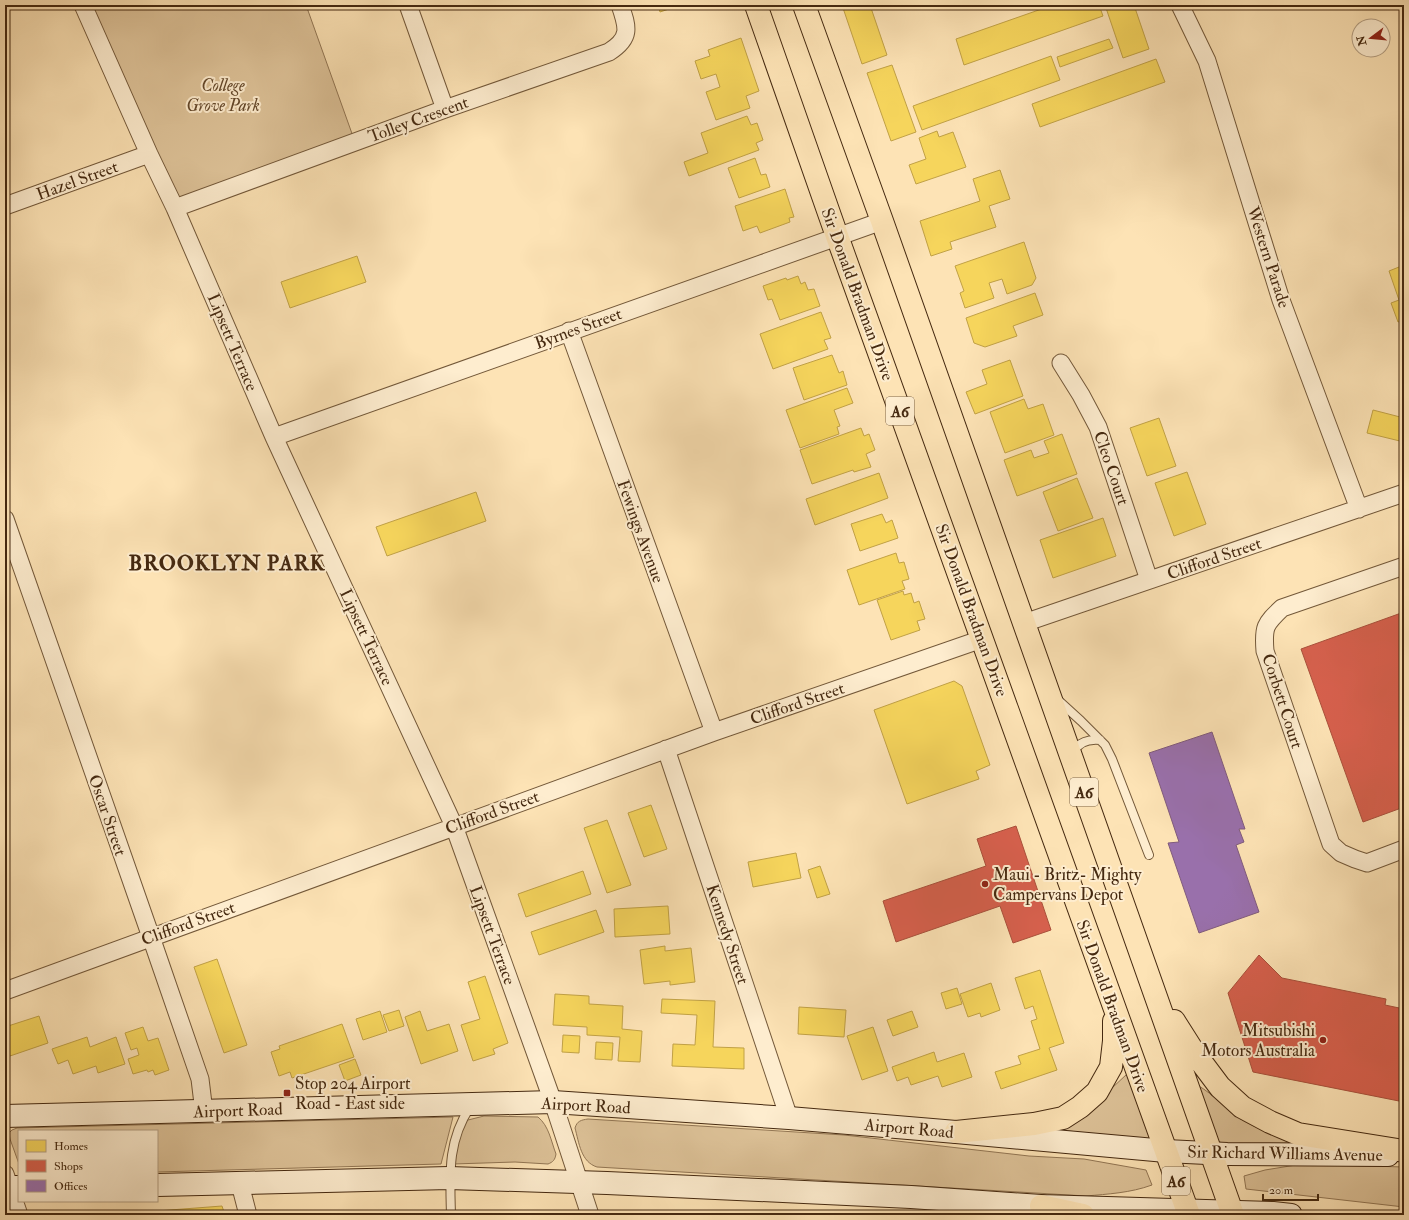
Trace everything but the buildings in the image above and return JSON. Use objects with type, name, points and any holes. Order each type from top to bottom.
[{"type":"main road","name":"Sir Donald Bradman Drive","points":[[756,5],[837,236],[1188,1213]]},
{"type":"main road","name":"A6","points":[[804,5],[1212,1153],[1232,1214]]},
{"type":"main road","points":[[1144,961],[1172,1017],[1193,1051],[1220,1087],[1242,1107],[1270,1122],[1298,1134],[1404,1151]]},
{"type":"main road","points":[[956,1132],[1034,1124],[1063,1118],[1080,1107],[1097,1092],[1111,1067],[1114,1041],[1114,1006]]},
{"type":"main road","name":"Airport Road","points":[[5,1116],[553,1102],[789,1118],[1166,1151]]},
{"type":"main road","name":"Sir Richard Williams Avenue","points":[[1166,1151],[1212,1153],[1404,1155]]},
{"type":"main road","points":[[158,1185],[449,1178],[804,1192],[964,1208],[1041,1206],[1188,1213],[1291,1215]]},
{"type":"main road","points":[[1041,1206],[1083,1215]]},
{"type":"street","name":"Lipsett Terrace","points":[[83,5],[149,154],[175,208],[274,437],[454,826],[553,1102],[590,1215]]},
{"type":"street","points":[[408,5],[444,109]]},
{"type":"street","name":"Tolley Crescent","points":[[175,208],[444,109],[608,52],[620,44],[626,34],[626,20],[620,5]]},
{"type":"street","name":"Western Parade","points":[[1180,5],[1207,61],[1281,300],[1358,509]]},
{"type":"street","name":"Hazel Street","points":[[5,206],[149,154]]},
{"type":"street","name":"Byrnes Street","points":[[274,437],[882,221]]},
{"type":"street","name":"Fewings Avenue","points":[[569,331],[714,732]]},
{"type":"street","name":"Cleo Court","points":[[1061,363],[1081,395],[1098,427],[1149,580]]},
{"type":"street","name":"Clifford Street","points":[[1024,623],[1404,493]]},
{"type":"street","name":"Oscar Street","points":[[5,519],[200,1079],[204,1112]]},
{"type":"street","name":"Corbett Court","points":[[1404,566],[1282,608],[1269,620],[1264,632],[1264,651],[1332,844],[1341,853],[1367,863],[1404,849]]},
{"type":"street","name":"Clifford Street","points":[[5,992],[151,937],[666,749],[982,639]]},
{"type":"street","name":"Kennedy Street","points":[[666,749],[789,1118]]},
{"type":"street","points":[[10,1184],[20,1215]]},
{"type":"street","points":[[240,1184],[248,1215]]},
{"type":"lane","points":[[1048,691],[1105,745],[1112,759],[1149,855]]},
{"type":"lane","points":[[1071,756],[1075,748],[1080,744],[1094,739],[1100,740]]},
{"type":"lane","points":[[451,1215],[449,1178],[456,1134],[462,1119],[473,1103]]},
{"type":"green space","name":"College Grove Park","points":[[84,5],[306,5],[355,142],[175,208]]},
{"type":"green space","points":[[1127,1074],[1151,1136],[1148,1140],[1060,1130],[1081,1117]]},
{"type":"green space","points":[[1197,1085],[1238,1117],[1254,1126],[1284,1137],[1327,1147],[1234,1145],[1214,1141]]},
{"type":"green space","points":[[484,1116],[538,1117],[545,1125],[549,1134],[556,1154],[554,1159],[548,1164],[515,1162],[453,1164],[463,1125],[468,1120]]},
{"type":"green space","points":[[453,1117],[441,1164],[158,1172],[158,1130],[18,1130],[18,1161],[9,1133],[17,1128]]},
{"type":"green space","points":[[588,1119],[844,1135],[1029,1156],[1084,1159],[1146,1170],[1152,1185],[1144,1188],[1111,1194],[1086,1196],[597,1167],[587,1161],[584,1156],[575,1128],[580,1121]]},
{"type":"green space","points":[[1296,1165],[1404,1167],[1404,1207],[1246,1189],[1244,1176],[1265,1170]]},
{"type":"place","name":"Maui - Britz- Mighty Campervans Depot","points":[[985,884]]},
{"type":"place","name":"Mitsubishi Motors Australia","points":[[1323,1040]]},
{"type":"place","name":"Stop 204 Airport Road - East side","points":[[287,1093]]},
{"type":"district","name":"BROOKLYN PARK","points":[[227,563]]}]
